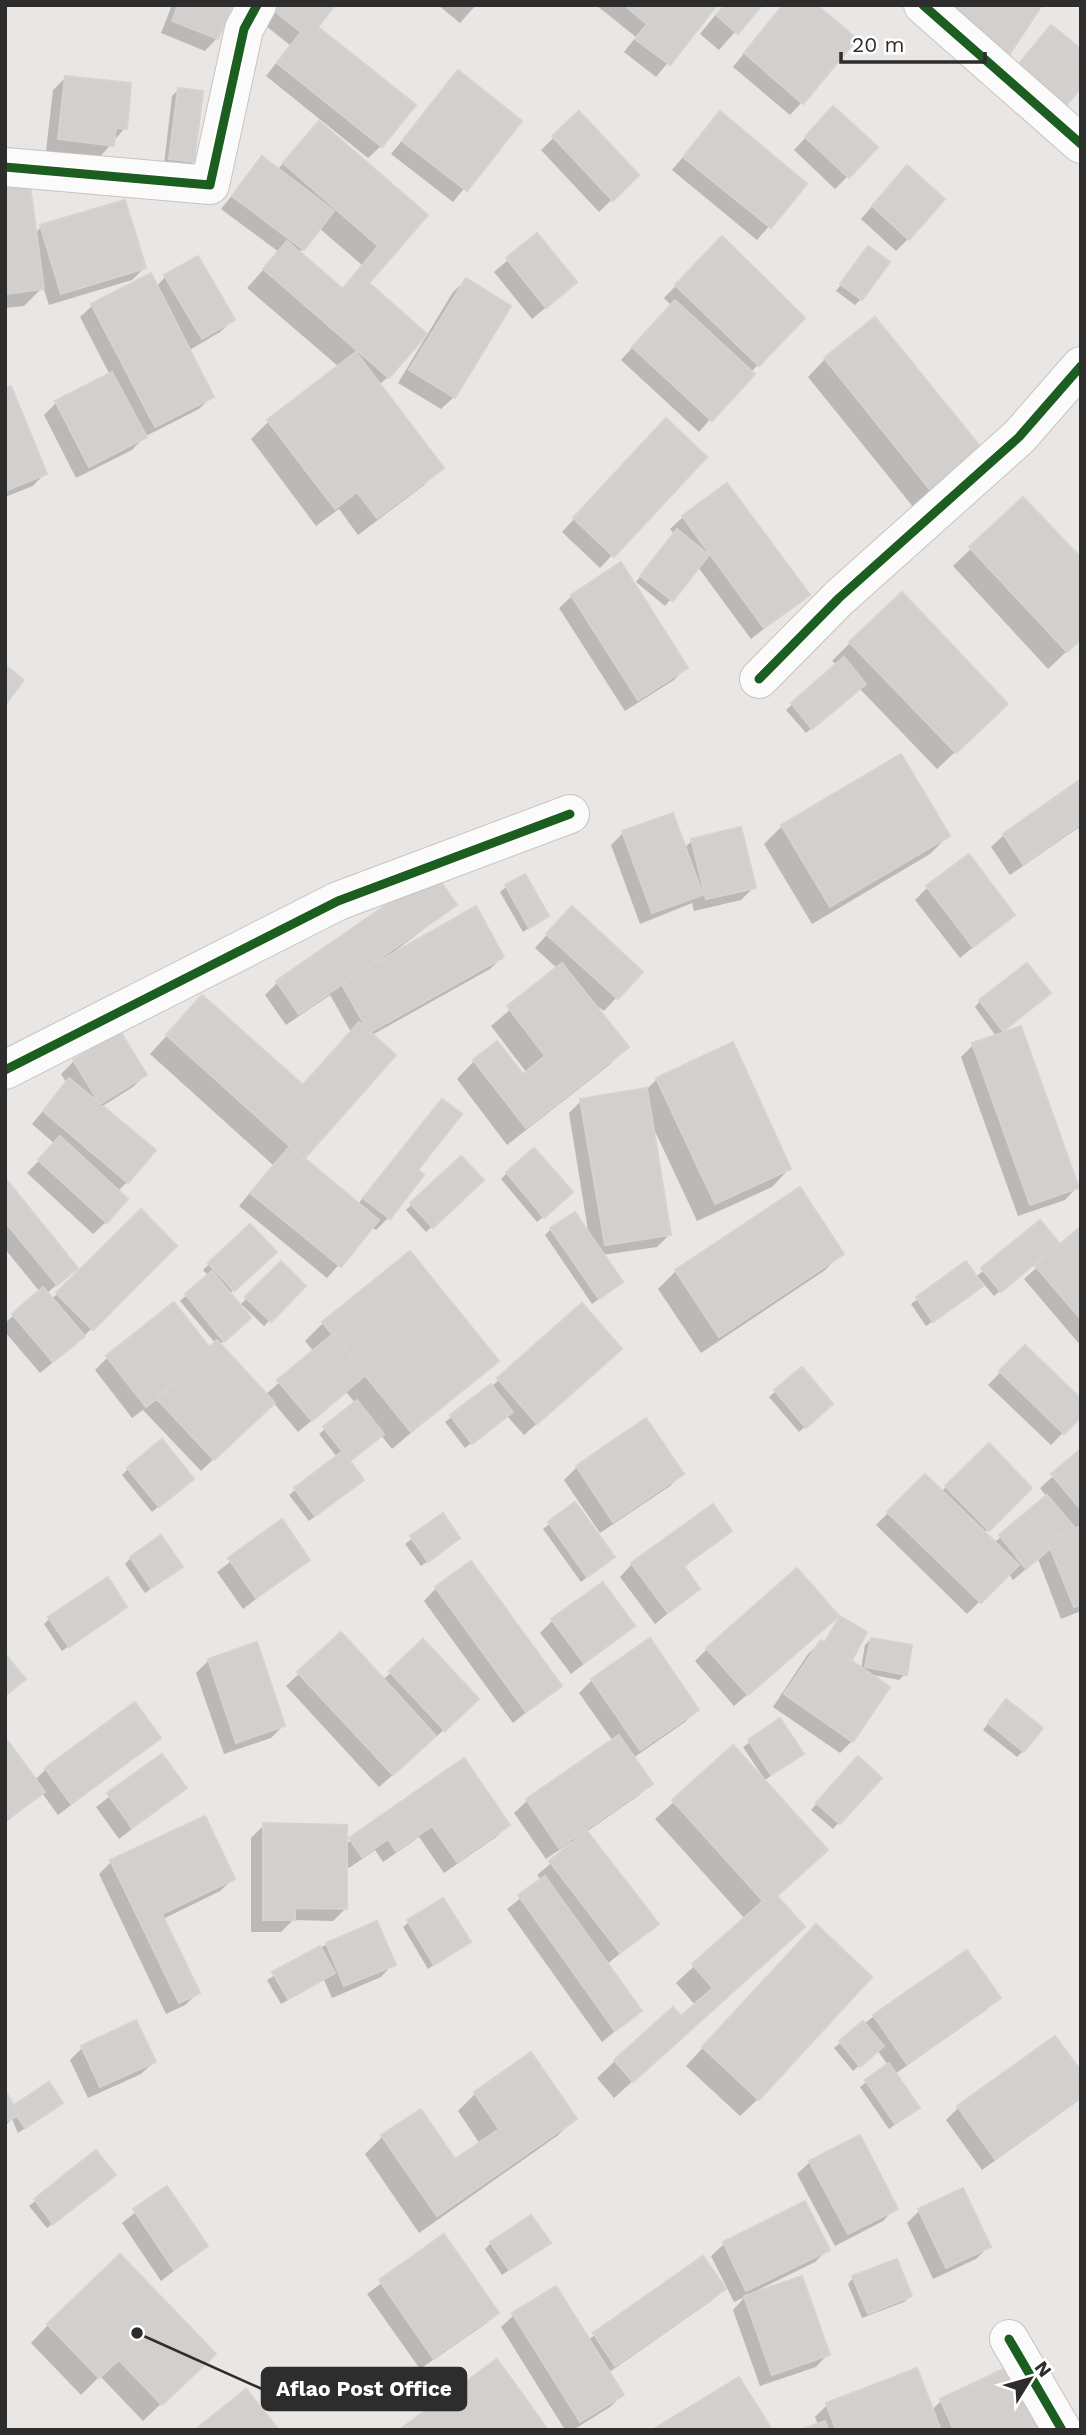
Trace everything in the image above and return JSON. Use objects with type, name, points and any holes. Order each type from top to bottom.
[{"type":"street","points":[[5,167],[210,185],[244,29],[257,5]]},
{"type":"street","points":[[923,5],[1081,144]]},
{"type":"street","points":[[759,680],[839,598],[1018,436],[1081,366]]},
{"type":"street","points":[[5,1070],[338,901],[570,814]]},
{"type":"street","points":[[1009,2339],[1062,2430]]},
{"type":"building","points":[[178,5],[232,5],[218,39],[172,21]]},
{"type":"building","points":[[267,5],[335,5],[318,27],[416,105],[382,147],[277,63],[301,32]]},
{"type":"building","points":[[624,5],[717,5],[670,65],[635,39],[647,24]]},
{"type":"building","points":[[725,5],[762,5],[738,34],[716,15]]},
{"type":"building","points":[[783,5],[817,5],[857,39],[803,104],[744,53]]},
{"type":"building","points":[[936,5],[1042,5],[1009,55]]},
{"type":"building","points":[[1051,25],[1081,49],[1081,88],[1065,107],[1017,66]]},
{"type":"building","points":[[458,70],[522,121],[467,191],[402,141]]},
{"type":"building","points":[[65,76],[131,83],[127,129],[116,128],[114,146],[58,139]]},
{"type":"building","points":[[178,88],[203,91],[194,162],[169,159]]},
{"type":"building","points":[[833,106],[878,147],[849,178],[805,137]]},
{"type":"building","points":[[579,111],[639,175],[613,201],[552,136]]},
{"type":"building","points":[[720,111],[807,184],[771,228],[683,157]]},
{"type":"building","points":[[319,121],[428,215],[369,283],[427,334],[389,378],[263,269],[287,241],[343,289],[378,246],[283,163]]},
{"type":"building","points":[[262,156],[334,211],[304,250],[232,196]]},
{"type":"building","points":[[907,165],[945,199],[909,240],[872,206]]},
{"type":"building","points":[[29,178],[44,289],[5,294],[5,181]]},
{"type":"building","points":[[125,200],[146,268],[61,294],[40,225]]},
{"type":"building","points":[[537,233],[577,282],[546,308],[506,258]]},
{"type":"building","points":[[722,236],[805,318],[759,366],[675,285]]},
{"type":"building","points":[[868,246],[890,262],[862,300],[840,284]]},
{"type":"building","points":[[198,256],[235,320],[202,339],[164,275]]},
{"type":"building","points":[[151,273],[214,397],[155,427],[91,304]]},
{"type":"building","points":[[466,278],[511,306],[455,398],[409,370]]},
{"type":"building","points":[[675,300],[755,374],[712,421],[632,347]]},
{"type":"building","points":[[875,317],[983,450],[932,492],[824,358]]},
{"type":"building","points":[[356,352],[444,468],[377,518],[357,492],[335,509],[267,420]]},
{"type":"building","points":[[112,372],[147,437],[89,467],[55,401]]},
{"type":"building","points":[[11,386],[47,474],[5,491],[5,388]]},
{"type":"building","points":[[666,418],[707,457],[614,557],[573,518]]},
{"type":"building","points":[[727,483],[810,595],[764,628],[682,516]]},
{"type":"building","points":[[1023,497],[1081,558],[1081,639],[1067,652],[969,547]]},
{"type":"building","points":[[677,529],[709,555],[673,601],[640,576]]},
{"type":"building","points":[[621,562],[688,668],[638,700],[571,595]]},
{"type":"building","points":[[902,592],[1008,704],[956,753],[849,642]]},
{"type":"building","points":[[844,657],[866,684],[812,729],[791,703]]},
{"type":"building","points":[[5,665],[24,680],[5,705]]},
{"type":"building","points":[[901,754],[950,836],[830,907],[781,825]]},
{"type":"building","points":[[1081,779],[1081,824],[1023,864],[1003,834]]},
{"type":"building","points":[[673,813],[703,895],[652,913],[622,831]]},
{"type":"building","points":[[741,827],[756,888],[706,899],[691,839]]},
{"type":"building","points":[[969,854],[1015,915],[973,947],[926,886]]},
{"type":"building","points":[[434,872],[457,905],[299,1014],[276,981]]},
{"type":"building","points":[[525,874],[549,916],[529,928],[505,885]]},
{"type":"building","points":[[476,906],[504,957],[369,1033],[341,983]]},
{"type":"building","points":[[572,906],[643,972],[618,999],[546,934]]},
{"type":"building","points":[[562,963],[629,1047],[526,1128],[473,1060],[497,1041],[523,1074],[545,1056],[507,1006]]},
{"type":"building","points":[[1027,963],[1051,993],[1003,1031],[979,1000]]},
{"type":"building","points":[[202,995],[303,1085],[359,1022],[396,1055],[304,1159],[166,1035]]},
{"type":"building","points":[[1021,1026],[1079,1188],[1030,1205],[972,1043]]},
{"type":"building","points":[[120,1031],[147,1075],[100,1104],[73,1060]]},
{"type":"building","points":[[733,1042],[791,1169],[715,1204],[656,1078]]},
{"type":"building","points":[[69,1078],[156,1150],[128,1183],[43,1111]]},
{"type":"building","points":[[647,1088],[671,1235],[605,1245],[580,1099]]},
{"type":"building","points":[[442,1099],[462,1114],[418,1170],[424,1175],[390,1219],[363,1198]]},
{"type":"building","points":[[60,1136],[128,1199],[107,1223],[38,1160]]},
{"type":"building","points":[[290,1146],[379,1220],[341,1267],[250,1193]]},
{"type":"building","points":[[534,1148],[573,1192],[544,1218],[506,1172]]},
{"type":"building","points":[[461,1156],[484,1180],[433,1228],[410,1203]]},
{"type":"building","points":[[5,1178],[78,1268],[57,1285],[5,1222]]},
{"type":"building","points":[[800,1187],[844,1254],[719,1337],[675,1270]]},
{"type":"building","points":[[141,1209],[177,1246],[93,1330],[56,1293]]},
{"type":"building","points":[[575,1212],[623,1282],[599,1299],[550,1228]]},
{"type":"building","points":[[1040,1220],[1059,1243],[1001,1292],[981,1268]]},
{"type":"building","points":[[250,1224],[277,1252],[234,1291],[208,1263]]},
{"type":"building","points":[[1081,1228],[1081,1319],[1035,1266]]},
{"type":"building","points":[[410,1251],[499,1361],[411,1432],[322,1322]]},
{"type":"building","points":[[281,1261],[306,1286],[271,1322],[245,1297]]},
{"type":"building","points":[[966,1261],[983,1286],[933,1322],[916,1297]]},
{"type":"building","points":[[212,1271],[251,1318],[224,1342],[185,1294]]},
{"type":"building","points":[[43,1287],[85,1336],[53,1362],[12,1314]]},
{"type":"building","points":[[174,1302],[214,1353],[146,1407],[106,1356]]},
{"type":"building","points":[[582,1303],[622,1349],[537,1424],[497,1378]]},
{"type":"building","points":[[334,1333],[368,1373],[312,1421],[277,1380]]},
{"type":"building","points":[[217,1340],[275,1403],[214,1460],[156,1398]]},
{"type":"building","points":[[1025,1345],[1081,1399],[1081,1417],[1064,1434],[999,1371]]},
{"type":"building","points":[[802,1367],[833,1404],[806,1428],[774,1390]]},
{"type":"building","points":[[491,1384],[513,1412],[472,1444],[450,1415]]},
{"type":"building","points":[[357,1400],[384,1434],[350,1461],[323,1427]]},
{"type":"building","points":[[646,1418],[684,1474],[613,1522],[576,1466]]},
{"type":"building","points":[[162,1439],[194,1479],[159,1507],[127,1468]]},
{"type":"building","points":[[989,1443],[1032,1488],[989,1531],[945,1486]]},
{"type":"building","points":[[1081,1449],[1081,1510],[1051,1474]]},
{"type":"building","points":[[343,1451],[364,1480],[315,1516],[294,1488]]},
{"type":"building","points":[[925,1474],[1019,1565],[981,1603],[887,1512]]},
{"type":"building","points":[[1047,1495],[1075,1528],[1026,1569],[999,1535]]},
{"type":"building","points":[[575,1502],[615,1557],[587,1577],[548,1522]]},
{"type":"building","points":[[713,1504],[732,1531],[684,1566],[700,1589],[668,1613],[631,1563]]},
{"type":"building","points":[[443,1513],[460,1538],[428,1562],[410,1536]]},
{"type":"building","points":[[282,1519],[310,1560],[256,1598],[228,1558]]},
{"type":"building","points":[[1081,1526],[1081,1605],[1074,1607],[1047,1540]]},
{"type":"building","points":[[161,1535],[183,1567],[151,1588],[130,1557]]},
{"type":"building","points":[[471,1561],[562,1686],[526,1712],[435,1587]]},
{"type":"building","points":[[797,1568],[839,1616],[748,1695],[706,1648]]},
{"type":"building","points":[[108,1577],[127,1607],[69,1647],[48,1617]]},
{"type":"building","points":[[603,1582],[635,1626],[584,1663],[551,1619]]},
{"type":"building","points":[[840,1616],[867,1632],[852,1660],[824,1644]]},
{"type":"building","points":[[341,1632],[436,1736],[393,1775],[297,1672]]},
{"type":"building","points":[[650,1638],[699,1710],[640,1750],[591,1679]]},
{"type":"building","points":[[871,1638],[912,1645],[907,1675],[865,1667]]},
{"type":"building","points":[[423,1639],[479,1699],[445,1731],[389,1671]]},
{"type":"building","points":[[821,1640],[890,1687],[853,1742],[784,1694]]},
{"type":"building","points":[[257,1642],[285,1726],[236,1743],[208,1659]]},
{"type":"building","points":[[5,1654],[26,1679],[5,1696]]},
{"type":"building","points":[[1006,1699],[1043,1728],[1024,1752],[988,1723]]},
{"type":"building","points":[[135,1702],[161,1738],[71,1804],[45,1768]]},
{"type":"building","points":[[780,1718],[804,1754],[771,1775],[748,1740]]},
{"type":"building","points":[[619,1735],[653,1784],[559,1848],[526,1799]]},
{"type":"building","points":[[8,1741],[45,1792],[5,1821],[5,1743]]},
{"type":"building","points":[[733,1745],[828,1850],[777,1896],[805,1927],[633,2082],[614,2060],[673,2007],[681,2016],[713,1988],[692,1964],[763,1901],[672,1800]]},
{"type":"building","points":[[162,1754],[187,1788],[132,1828],[107,1793]]},
{"type":"building","points":[[858,1756],[882,1778],[840,1824],[816,1803]]},
{"type":"building","points":[[464,1758],[510,1825],[457,1862],[432,1826],[396,1851],[388,1839],[362,1857],[349,1838]]},
{"type":"building","points":[[205,1816],[235,1879],[162,1914],[200,1993],[179,2003],[110,1860]]},
{"type":"building","points":[[263,1823],[347,1825],[347,1909],[295,1908],[295,1920],[263,1920]]},
{"type":"building","points":[[587,1831],[659,1924],[620,1953],[549,1861]]},
{"type":"building","points":[[545,1876],[642,2011],[615,2031],[518,1895]]},
{"type":"building","points":[[443,1898],[471,1942],[434,1965],[407,1920]]},
{"type":"building","points":[[377,1921],[396,1965],[344,1986],[326,1943]]},
{"type":"building","points":[[816,1924],[872,1977],[759,2100],[702,2047]]},
{"type":"building","points":[[320,1946],[335,1973],[288,1999],[272,1972]]},
{"type":"building","points":[[967,1950],[1001,1998],[907,2064],[873,2015]]},
{"type":"building","points":[[136,2020],[156,2062],[100,2087],[81,2046]]},
{"type":"building","points":[[863,2021],[884,2046],[860,2067],[839,2041]]},
{"type":"building","points":[[1055,2036],[1081,2071],[1081,2097],[995,2159],[957,2106]]},
{"type":"building","points":[[531,2052],[577,2119],[437,2216],[381,2135],[421,2109],[455,2159],[499,2129],[474,2092]]},
{"type":"building","points":[[889,2063],[920,2108],[895,2124],[865,2080]]},
{"type":"building","points":[[49,2082],[63,2103],[25,2128],[11,2107]]},
{"type":"building","points":[[5,2090],[19,2115],[5,2122]]},
{"type":"building","points":[[860,2135],[898,2209],[848,2234],[809,2161]]},
{"type":"building","points":[[96,2150],[116,2175],[53,2224],[34,2199]]},
{"type":"building","points":[[167,2186],[208,2246],[174,2270],[133,2209]]},
{"type":"building","points":[[963,2188],[991,2247],[946,2268],[918,2209]]},
{"type":"building","points":[[805,2201],[830,2250],[746,2291],[723,2242]]},
{"type":"building","points":[[531,2215],[551,2243],[509,2270],[490,2242]]},
{"type":"building","points":[[444,2234],[499,2313],[433,2358],[379,2280]]},
{"type":"building","points":[[120,2254],[216,2354],[162,2405],[119,2360],[99,2378],[47,2324]]},
{"type":"building","points":[[703,2256],[726,2289],[615,2366],[593,2333]]},
{"type":"building","points":[[897,2259],[912,2296],[868,2314],[852,2276]]},
{"type":"building","points":[[802,2276],[830,2355],[772,2375],[744,2296]]},
{"type":"building","points":[[556,2286],[624,2395],[580,2422],[512,2313]]},
{"type":"building","points":[[497,2359],[548,2430],[399,2430]]},
{"type":"building","points":[[1016,2363],[1048,2430],[954,2430],[940,2399]]},
{"type":"building","points":[[917,2368],[941,2430],[836,2430],[826,2403]]},
{"type":"building","points":[[739,2377],[772,2430],[652,2430]]},
{"type":"building","points":[[246,2389],[279,2430],[196,2429]]},
{"type":"building","points":[[825,2421],[828,2430],[800,2430]]},
{"type":"cycle path","points":[[5,167],[210,185],[244,29],[257,5]]},
{"type":"cycle path","points":[[923,5],[1081,144]]},
{"type":"cycle path","points":[[759,679],[839,598],[1019,437],[1081,366]]},
{"type":"cycle path","points":[[5,1070],[338,901],[570,814]]},
{"type":"cycle path","points":[[1009,2339],[1062,2430]]},
{"type":"place","name":"Aflao Post Office","points":[[137,2333]]}]
